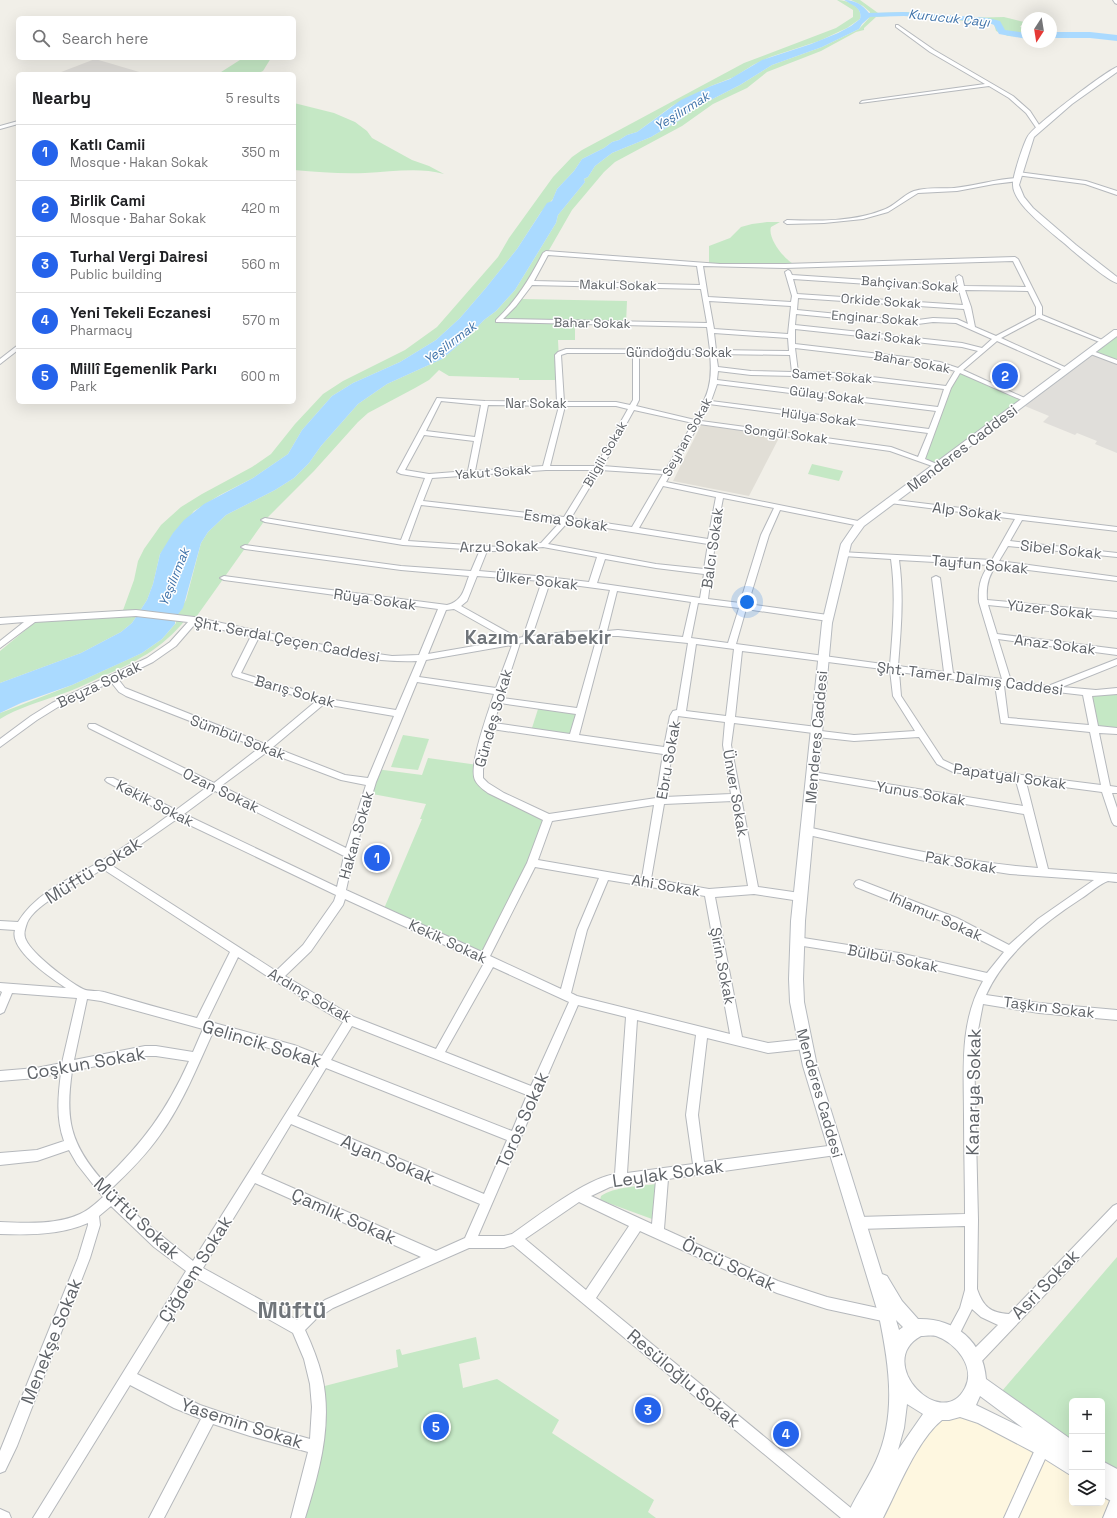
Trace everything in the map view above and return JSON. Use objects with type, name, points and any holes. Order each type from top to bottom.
[{"type":"street","points":[[897,26],[932,51],[1017,102],[1028,112],[1039,128]]},
{"type":"street","points":[[1117,69],[1039,128],[1031,136],[1018,177],[1018,191],[1030,210],[1068,243],[1117,281]]},
{"type":"street","points":[[862,102],[988,85]]},
{"type":"street","points":[[0,128],[16,123]]},
{"type":"street","points":[[787,222],[818,222],[869,216],[887,210],[903,198],[916,192],[962,188],[1018,177],[1086,183],[1117,193]]},
{"type":"street","points":[[531,283],[546,253],[700,265],[785,266],[1015,259],[1039,307],[1039,316]]},
{"type":"street","name":"Seyhan Sokak","points":[[634,530],[697,422],[707,402],[714,382],[715,369],[707,299],[700,265]]},
{"type":"street","points":[[785,266],[790,277],[795,296],[791,336],[796,373]]},
{"type":"street","name":"Bahçivan Sokak","points":[[790,277],[962,288],[1030,289]]},
{"type":"street","points":[[959,277],[972,327]]},
{"type":"street","name":"Makul Sokak","points":[[531,283],[704,287]]},
{"type":"street","name":"Bahar Sokak","points":[[531,283],[514,306],[498,321],[710,328],[791,336]]},
{"type":"street","name":"Orkide Sokak","points":[[795,296],[968,307]]},
{"type":"street","points":[[707,299],[794,304]]},
{"type":"street","name":"Enginar Sokak","points":[[794,312],[910,323],[951,320],[963,323],[1067,370]]},
{"type":"street","points":[[921,459],[948,388],[959,370],[997,338],[1039,316],[1104,342]]},
{"type":"street","name":"Gazi Sokak","points":[[792,327],[962,345],[983,350]]},
{"type":"street","name":"Menderes Caddesi","points":[[854,1518],[885,1463],[894,1436],[898,1412],[898,1376],[887,1316],[805,1044],[797,1002],[797,941],[800,897],[817,732],[822,659],[828,618],[846,544],[860,524],[1117,332]]},
{"type":"street","points":[[0,362],[16,349]]},
{"type":"street","name":"Bahar Sokak","points":[[792,349],[914,360],[940,364],[959,370],[1026,400]]},
{"type":"street","name":"Gündoğdu Sokak","points":[[561,403],[558,355],[566,351],[713,352],[792,349]]},
{"type":"street","name":"Bilgili Sokak","points":[[543,545],[566,518],[598,468],[636,400],[636,352]]},
{"type":"street","points":[[1090,352],[1117,362]]},
{"type":"street","name":"Samet Sokak","points":[[715,369],[751,373],[839,375],[948,388]]},
{"type":"street","name":"Gülay Sokak","points":[[714,382],[940,409]]},
{"type":"street","name":"Nar Sokak","points":[[439,399],[485,403],[609,403],[632,406]]},
{"type":"street","name":"Yakut Sokak","points":[[439,399],[401,472],[429,476],[546,468],[598,468],[667,473]]},
{"type":"street","name":"Hülya Sokak","points":[[707,402],[931,431]]},
{"type":"street","points":[[471,473],[485,403]]},
{"type":"street","points":[[546,468],[562,410],[561,403]]},
{"type":"street","name":"Songül Sokak","points":[[632,406],[697,422],[891,449],[937,466]]},
{"type":"street","points":[[421,433],[478,439]]},
{"type":"street","points":[[403,543],[429,476]]},
{"type":"street","points":[[661,483],[860,524]]},
{"type":"street","name":"Balcı Sokak","points":[[704,601],[713,526],[720,495]]},
{"type":"street","name":"Alp Sokak","points":[[890,501],[1117,529]]},
{"type":"street","name":"Esma Sokak","points":[[419,503],[566,518],[712,542]]},
{"type":"street","name":"Ünver Sokak","points":[[754,890],[727,745],[735,648],[743,606],[765,535],[778,507]]},
{"type":"street","name":"Alp Sokak","points":[[1020,517],[1006,543],[986,574],[983,582],[983,602],[993,636],[1003,682],[1004,721],[1093,730]]},
{"type":"street","name":"Arzu Sokak","points":[[265,520],[403,543],[484,549],[543,545],[656,566],[708,572]]},
{"type":"street","name":"Sibel Sokak","points":[[1006,543],[1117,555]]},
{"type":"street","name":"Ülker Sokak","points":[[245,547],[401,568],[547,579],[828,618]]},
{"type":"street","points":[[484,549],[463,601],[455,606],[517,641]]},
{"type":"street","name":"Tayfun Sokak","points":[[843,554],[994,563],[1117,579]]},
{"type":"street","points":[[592,586],[602,555]]},
{"type":"street","name":"Papatyalı Sokak","points":[[895,557],[898,578],[898,610],[894,668],[897,696],[940,762],[951,769],[1117,790]]},
{"type":"street","name":"Rüya Sokak","points":[[224,578],[443,608],[455,606]]},
{"type":"street","points":[[936,578],[949,675]]},
{"type":"street","points":[[526,639],[547,579]]},
{"type":"street","points":[[574,737],[614,589]]},
{"type":"street","name":"Ebru Sokak","points":[[646,882],[674,716],[676,713],[680,713],[695,600]]},
{"type":"street","name":"Yüzer Sokak","points":[[983,602],[1117,615]]},
{"type":"street","name":"Hakan Sokak","points":[[277,977],[307,948],[339,902],[349,854],[371,782],[443,608]]},
{"type":"street","name":"Şht. Serdal Çeçen Caddesi","points":[[32,619],[136,613],[194,620],[342,652],[371,657],[400,659],[422,658],[526,639],[602,633],[631,634],[822,659]]},
{"type":"street","points":[[0,621],[32,619]]},
{"type":"street","points":[[0,645],[32,619]]},
{"type":"street","name":"Beyza Sokak","points":[[0,744],[34,718],[55,705],[162,653],[173,644],[194,620]]},
{"type":"street","name":"Barış Sokak","points":[[256,634],[236,674],[322,701],[399,714]]},
{"type":"street","name":"Anaz Sokak","points":[[993,636],[1117,652]]},
{"type":"street","name":"Gündeş Sokak","points":[[517,641],[478,761],[477,772],[480,780],[499,795],[548,818]]},
{"type":"street","name":"Şht. Tamer Dalmış Caddesi","points":[[822,659],[1050,688],[1087,692],[1117,691]]},
{"type":"street","points":[[1050,688],[1117,662]]},
{"type":"street","name":"Sümbül Sokak","points":[[113,678],[122,690],[129,694],[344,778],[371,782]]},
{"type":"street","points":[[414,679],[581,712]]},
{"type":"street","points":[[1087,692],[1093,730],[1106,789],[1117,822]]},
{"type":"street","name":"Müftü Sokak","points":[[22,926],[34,908],[50,895],[104,866],[158,830],[267,748],[322,701]]},
{"type":"street","points":[[680,713],[854,738],[922,734]]},
{"type":"street","points":[[489,725],[668,751]]},
{"type":"street","name":"Ozan Sokak","points":[[92,726],[349,854]]},
{"type":"street","points":[[1093,730],[1117,731]]},
{"type":"street","name":"Yunus Sokak","points":[[813,775],[1029,811]]},
{"type":"street","points":[[1020,778],[1044,873]]},
{"type":"street","name":"Kekik Sokak","points":[[110,780],[177,815],[331,889],[570,998],[768,1048],[805,1044]]},
{"type":"street","points":[[438,1055],[487,960],[532,863],[548,818],[660,801],[736,797]]},
{"type":"street","name":"Pak Sokak","points":[[807,831],[925,856],[1010,870],[1117,878]]},
{"type":"street","name":"Ahi Sokak","points":[[532,863],[709,893],[754,890],[800,897]]},
{"type":"street","name":"Ardınç Sokak","points":[[104,866],[277,977],[350,1020],[534,1092]]},
{"type":"street","name":"Toros Sokak","points":[[469,1242],[534,1092],[570,998],[582,930],[605,875]]},
{"type":"street","name":"Kanarya Sokak","points":[[952,1334],[965,1313],[971,1289],[972,1220],[969,1051],[975,1015],[989,978],[1011,951],[1040,923],[1066,902],[1105,878]]},
{"type":"street","name":"Ihlamur Sokak","points":[[859,884],[953,921],[1011,951]]},
{"type":"street","name":"Şirin Sokak","points":[[709,893],[738,1040]]},
{"type":"street","points":[[0,924],[22,926],[19,937],[24,946],[46,967],[83,994]]},
{"type":"street","name":"Bülbül Sokak","points":[[797,941],[899,958],[989,978]]},
{"type":"street","points":[[103,1189],[128,1165],[162,1123],[176,1100],[196,1058],[205,1025],[236,951]]},
{"type":"street","points":[[0,1009],[4,987]]},
{"type":"street","name":"Gelincik Sokak","points":[[4,987],[101,996],[294,1050],[514,1137]]},
{"type":"street","name":"Müftü Sokak","points":[[83,994],[66,1068],[64,1120],[71,1144],[87,1171],[103,1189],[150,1234],[195,1269],[298,1328]]},
{"type":"street","name":"Taşkın Sokak","points":[[981,999],[1039,1008],[1117,1015]]},
{"type":"street","points":[[621,1178],[632,1014]]},
{"type":"street","name":"Çiğdem Sokak","points":[[40,1518],[350,1020]]},
{"type":"street","points":[[699,1169],[692,1115],[702,1031]]},
{"type":"street","name":"Coşkun Sokak","points":[[0,1076],[18,1076],[66,1068],[145,1051],[156,1051],[196,1058]]},
{"type":"street","name":"Ayan Sokak","points":[[289,1118],[487,1201]]},
{"type":"street","points":[[0,1159],[30,1158],[52,1152],[71,1144]]},
{"type":"street","name":"Leylak Sokak","points":[[298,1328],[312,1315],[329,1304],[469,1242],[504,1242],[515,1239],[578,1196],[600,1184],[621,1178],[836,1150]]},
{"type":"street","points":[[658,1232],[662,1173]]},
{"type":"street","name":"Çamlık Sokak","points":[[253,1176],[436,1257]]},
{"type":"street","name":"Öncü Sokak","points":[[578,1196],[778,1287],[827,1303],[887,1316]]},
{"type":"street","points":[[0,1228],[53,1227],[82,1220],[112,1198]]},
{"type":"street","name":"Asri Sokak","points":[[974,1359],[1117,1210]]},
{"type":"street","name":"Menekşe Sokak","points":[[0,1466],[12,1441],[84,1258],[94,1225],[93,1213]]},
{"type":"street","points":[[858,1223],[972,1220]]},
{"type":"street","points":[[588,1299],[638,1223]]},
{"type":"street","name":"Resüloğlu Sokak","points":[[515,1239],[854,1518]]},
{"type":"street","name":"Menderes Caddesi","points":[[872,1266],[896,1307],[916,1328]]},
{"type":"street","points":[[971,1289],[975,1302],[984,1313],[996,1319],[1010,1320]]},
{"type":"street","points":[[895,1357],[902,1339],[916,1328],[930,1326],[945,1330],[965,1345],[974,1359],[977,1383],[973,1395],[965,1405],[951,1411],[940,1411],[925,1407],[915,1400],[906,1390],[898,1376]]},
{"type":"street","points":[[298,1328],[314,1371],[318,1392],[319,1414],[315,1447],[305,1494],[298,1518]]},
{"type":"street","name":"Yasemin Sokak","points":[[128,1377],[176,1402],[210,1416],[241,1427],[315,1447]]},
{"type":"street","points":[[977,1383],[1069,1449]]},
{"type":"street","points":[[960,1408],[982,1416],[1043,1448],[1069,1464]]},
{"type":"street","points":[[873,1518],[920,1432],[931,1417],[940,1411]]},
{"type":"street","points":[[156,1518],[210,1416]]},
{"type":"street","points":[[1010,1518],[1043,1448]]},
{"type":"street","points":[[1105,1472],[1117,1480]]},
{"type":"street","points":[[1105,1488],[1117,1495]]},
{"type":"street","points":[[1110,1518],[1117,1501]]},
{"type":"street","points":[[0,1516],[4,1518]]},
{"type":"shaded area","points":[[92,60],[98,60],[139,72],[61,72]]},
{"type":"shaded area","points":[[1106,340],[1117,344],[1117,453],[1095,444],[1097,441],[1077,433],[1075,435],[1043,422],[1049,416],[1020,404]]},
{"type":"shaded area","points":[[701,425],[780,436],[749,496],[673,481]]},
{"type":"shaded area","points":[[955,1410],[1069,1466],[1069,1506],[1105,1506],[1105,1488],[1117,1495],[1117,1518],[873,1518],[920,1432]]},
{"type":"green space","points":[[837,0],[845,1],[854,5],[860,11],[860,19],[847,28],[819,41],[770,57],[753,65],[734,77],[711,86],[672,106],[637,132],[612,142],[604,148],[582,159],[574,171],[557,189],[553,199],[541,212],[517,249],[485,289],[460,318],[436,340],[400,362],[353,383],[332,396],[302,430],[288,454],[253,478],[220,495],[194,511],[160,554],[153,584],[147,600],[132,623],[121,632],[81,653],[0,683],[0,651],[40,618],[122,613],[134,580],[138,561],[144,549],[161,525],[181,507],[252,467],[271,454],[295,424],[323,394],[343,381],[405,350],[437,327],[498,257],[509,238],[553,177],[572,157],[582,150],[744,63],[836,28],[853,17],[853,10]]},
{"type":"green space","points":[[851,0],[860,0],[878,13],[906,12],[964,18],[1004,17],[1021,21],[1021,37],[1008,36],[996,31],[994,24],[987,23],[902,15],[876,17],[864,28],[864,30],[856,32],[821,51],[767,72],[747,88],[713,104],[682,126],[615,162],[604,172],[572,210],[521,299],[627,301],[626,324],[575,323],[575,340],[558,340],[560,380],[519,380],[519,378],[449,376],[439,370],[429,380],[368,413],[314,471],[265,520],[194,620],[186,619],[168,639],[158,647],[126,666],[65,693],[21,708],[0,719],[0,713],[72,685],[142,653],[162,639],[176,623],[175,618],[186,600],[201,543],[208,532],[226,515],[275,490],[294,478],[309,463],[321,446],[358,404],[387,384],[442,359],[468,337],[484,320],[496,311],[515,290],[556,223],[558,215],[585,182],[584,179],[588,177],[595,166],[612,153],[651,137],[680,120],[695,108],[740,85],[772,65],[822,47],[859,29],[869,18],[870,12],[863,6]]},
{"type":"green space","points":[[1057,34],[1117,37],[1117,39],[1057,36]]},
{"type":"green space","points":[[240,60],[270,60],[263,71],[261,72],[221,72]]},
{"type":"green space","points":[[296,104],[334,113],[355,122],[367,131],[372,138],[412,160],[429,166],[444,174],[415,170],[365,173],[296,170]]},
{"type":"green space","points":[[767,222],[780,222],[771,227],[772,237],[783,255],[796,265],[709,266],[709,246],[730,238],[741,227]]},
{"type":"green space","points":[[1117,332],[1117,362],[1090,352]]},
{"type":"green space","points":[[959,370],[1026,400],[937,466],[921,459],[931,431]]},
{"type":"green space","points":[[812,464],[843,471],[839,481],[808,474]]},
{"type":"green space","points":[[1117,691],[1117,731],[1093,730],[1087,692]]},
{"type":"green space","points":[[539,706],[581,712],[574,737],[531,731]]},
{"type":"green space","points":[[403,735],[429,739],[418,770],[391,767]]},
{"type":"green space","points":[[428,758],[478,765],[480,780],[548,818],[484,958],[383,911],[422,819],[420,819],[426,804],[367,793],[376,769],[422,775]]},
{"type":"green space","points":[[657,1184],[652,1219],[600,1200],[601,1196],[613,1191],[628,1187]]},
{"type":"green space","points":[[1117,1257],[1117,1479],[1105,1472],[1105,1398],[1069,1398],[1069,1449],[996,1398]]},
{"type":"green space","points":[[476,1337],[480,1359],[459,1364],[463,1388],[497,1379],[559,1420],[552,1433],[654,1500],[648,1512],[656,1518],[298,1518],[305,1494],[317,1388],[398,1367],[396,1350],[400,1349],[402,1355]]},
{"type":"water","name":"Yeşilırmak","points":[[844,0],[853,1],[861,5],[871,16],[859,29],[822,47],[772,65],[740,85],[695,108],[680,120],[651,137],[612,153],[595,166],[588,177],[584,179],[585,182],[558,215],[556,223],[515,290],[496,311],[484,320],[468,337],[442,359],[387,384],[358,404],[321,446],[309,463],[294,478],[275,490],[226,515],[208,532],[201,543],[183,608],[175,618],[175,624],[162,639],[142,653],[127,660],[72,685],[21,703],[0,713],[0,683],[81,653],[121,632],[132,623],[147,600],[153,584],[160,554],[173,533],[184,520],[204,504],[253,478],[288,454],[302,430],[332,396],[353,383],[400,362],[436,340],[460,318],[517,249],[547,203],[552,201],[557,189],[574,171],[582,159],[604,148],[612,142],[637,132],[681,100],[730,79],[762,60],[811,44],[851,26],[860,19],[861,15],[856,7]]},
{"type":"waterway","name":"Kurucuk Çayı","points":[[866,15],[904,14],[988,20],[997,23],[1002,32],[1021,35]]},
{"type":"waterway","name":"Kurucuk Çayı","points":[[1057,35],[1090,35],[1117,38]]},
{"type":"place","name":"Birlik Cami","points":[[1005,376]]},
{"type":"place","name":"Katlı Camii","points":[[377,858]]},
{"type":"place","name":"Turhal Vergi Dairesi","points":[[648,1410]]},
{"type":"place","name":"Millî Egemenlik Parkı","points":[[436,1427]]},
{"type":"place","name":"Yeni Tekeli Eczanesi","points":[[786,1434]]},
{"type":"district","name":"Kazım Karabekir","points":[[538,637]]},
{"type":"district","name":"Müftü","points":[[292,1310]]}]
